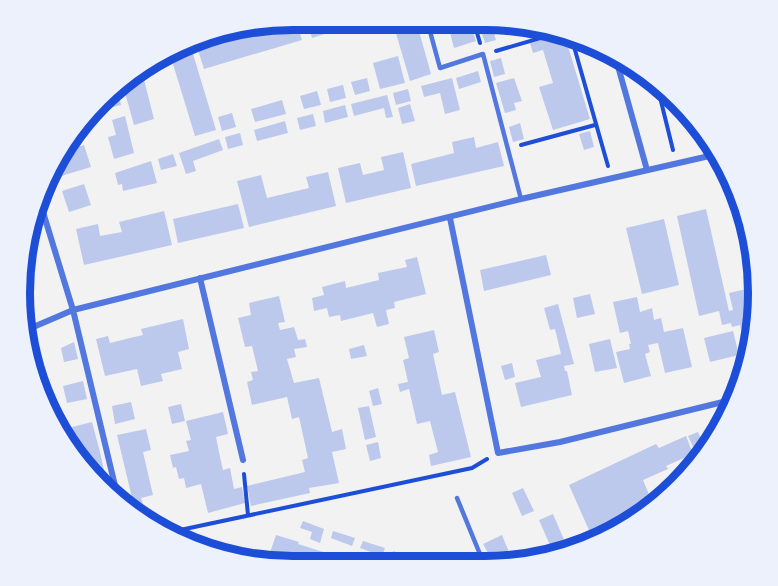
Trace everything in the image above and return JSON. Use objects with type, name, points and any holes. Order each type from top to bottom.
[{"type":"street","points":[[618,66],[647,170]]},
{"type":"street","points":[[32,328],[73,310],[521,199],[709,156]]},
{"type":"street","points":[[43,212],[73,310],[115,487]]},
{"type":"street","points":[[450,218],[498,453],[560,442],[724,402]]},
{"type":"street","points":[[200,278],[243,460]]},
{"type":"lane","points":[[430,30],[440,68],[483,54],[521,199]]},
{"type":"lane","points":[[457,498],[481,556]]},
{"type":"path","points":[[483,54],[544,37]]},
{"type":"path","points":[[575,46],[611,178]]},
{"type":"path","points":[[660,97],[677,163]]},
{"type":"path","points":[[508,148],[596,124]]},
{"type":"path","points":[[179,530],[472,468],[498,453]]},
{"type":"path","points":[[243,460],[248,515]]},
{"type":"building","points":[[299,30],[302,40],[204,69],[197,48],[242,35]]},
{"type":"building","points":[[310,30],[338,30],[312,38]]},
{"type":"building","points":[[395,30],[419,30],[431,74],[410,81]]},
{"type":"building","points":[[449,30],[472,30],[476,41],[454,48]]},
{"type":"building","points":[[480,30],[493,30],[496,40],[485,43]]},
{"type":"building","points":[[527,33],[537,35],[528,38]]},
{"type":"building","points":[[548,38],[567,43],[590,119],[553,130],[539,87],[553,83],[543,50],[533,53],[530,43]]},
{"type":"building","points":[[192,50],[216,130],[195,136],[172,60]]},
{"type":"building","points":[[398,56],[405,83],[380,89],[373,63]]},
{"type":"building","points":[[501,58],[505,74],[494,77],[490,61]]},
{"type":"building","points":[[478,71],[481,82],[459,89],[456,78]]},
{"type":"building","points":[[143,77],[154,119],[134,125],[125,91]]},
{"type":"building","points":[[367,78],[370,91],[355,95],[351,82]]},
{"type":"building","points":[[452,78],[460,110],[445,114],[440,93],[424,97],[421,86]]},
{"type":"building","points":[[514,78],[522,101],[514,103],[516,110],[505,113],[496,83]]},
{"type":"building","points":[[343,85],[346,98],[330,102],[327,89]]},
{"type":"building","points":[[408,89],[411,101],[396,105],[393,93]]},
{"type":"building","points":[[317,91],[321,105],[304,109],[300,96]]},
{"type":"building","points":[[387,95],[393,117],[386,118],[384,108],[354,116],[351,104]]},
{"type":"building","points":[[119,96],[121,105],[109,108],[108,106]]},
{"type":"building","points":[[282,100],[286,114],[255,122],[251,109]]},
{"type":"building","points":[[410,104],[415,121],[402,124],[398,108]]},
{"type":"building","points":[[345,105],[348,117],[325,123],[323,111]]},
{"type":"building","points":[[232,113],[236,127],[222,131],[218,117]]},
{"type":"building","points":[[313,114],[316,126],[300,130],[297,118]]},
{"type":"building","points":[[125,116],[134,153],[114,159],[108,137],[116,135],[112,120]]},
{"type":"building","points":[[285,121],[288,133],[257,141],[254,130]]},
{"type":"building","points":[[520,123],[524,139],[513,142],[509,127]]},
{"type":"building","points":[[590,131],[594,147],[584,150],[579,134]]},
{"type":"building","points":[[240,133],[243,145],[228,149],[225,137]]},
{"type":"building","points":[[474,137],[476,148],[498,142],[504,166],[416,186],[411,164],[454,153],[452,142]]},
{"type":"building","points":[[219,139],[223,150],[193,161],[196,171],[186,174],[179,153]]},
{"type":"building","points":[[76,144],[77,147],[84,145],[91,167],[58,177]]},
{"type":"building","points":[[403,152],[411,188],[346,203],[338,168],[360,163],[363,175],[384,170],[381,157]]},
{"type":"building","points":[[173,154],[177,166],[161,170],[158,159]]},
{"type":"building","points":[[151,161],[157,183],[123,191],[122,184],[118,185],[115,173]]},
{"type":"building","points":[[328,172],[336,206],[249,227],[237,181],[261,175],[267,198],[309,188],[306,177]]},
{"type":"building","points":[[84,184],[91,205],[69,212],[62,191]]},
{"type":"building","points":[[238,204],[244,228],[178,243],[173,219]]},
{"type":"building","points":[[706,209],[729,311],[733,310],[729,293],[747,289],[744,340],[740,325],[732,327],[731,323],[722,325],[719,311],[699,316],[677,216]]},
{"type":"building","points":[[164,211],[172,245],[84,265],[76,229],[98,224],[100,236],[122,232],[119,222]]},
{"type":"building","points":[[664,219],[679,285],[642,294],[626,228]]},
{"type":"building","points":[[546,255],[551,275],[484,291],[480,270]]},
{"type":"building","points":[[417,257],[426,294],[394,302],[395,308],[386,310],[389,324],[377,327],[373,313],[341,321],[340,315],[329,317],[327,308],[314,311],[312,298],[324,295],[322,287],[345,281],[346,288],[379,280],[378,273],[407,267],[405,260]]},
{"type":"building","points":[[590,294],[595,314],[577,318],[573,298]]},
{"type":"building","points":[[279,296],[285,322],[278,323],[280,330],[294,327],[298,340],[305,339],[307,347],[294,349],[296,357],[287,359],[294,383],[319,378],[332,432],[342,429],[346,449],[332,452],[339,483],[309,488],[310,493],[251,506],[247,486],[305,472],[302,460],[308,458],[299,417],[292,419],[287,397],[252,405],[247,382],[253,380],[251,372],[258,371],[252,346],[245,347],[238,318],[251,315],[249,303]]},
{"type":"building","points":[[637,297],[640,312],[652,308],[654,320],[661,318],[664,332],[683,328],[692,367],[665,373],[658,343],[648,345],[650,352],[645,354],[651,376],[624,383],[616,352],[630,349],[629,344],[631,344],[628,331],[620,333],[613,302]]},
{"type":"building","points":[[558,304],[574,364],[564,366],[572,395],[521,407],[515,383],[541,377],[536,360],[561,354],[555,329],[550,330],[544,308]]},
{"type":"building","points":[[183,319],[189,349],[178,352],[182,369],[161,374],[163,381],[141,386],[137,369],[105,376],[96,339],[108,336],[110,343],[143,335],[141,329]]},
{"type":"building","points":[[434,330],[439,352],[433,354],[442,395],[455,392],[471,457],[431,466],[429,455],[438,452],[430,421],[417,424],[409,389],[400,392],[398,384],[408,382],[403,360],[409,358],[404,337]]},
{"type":"building","points":[[733,331],[739,355],[710,362],[704,338]]},
{"type":"building","points":[[610,339],[617,368],[595,372],[589,344]]},
{"type":"building","points":[[74,342],[78,359],[64,362],[61,348]]},
{"type":"building","points":[[364,345],[367,356],[351,359],[349,349]]},
{"type":"building","points":[[512,363],[515,377],[505,380],[501,366]]},
{"type":"building","points":[[83,381],[87,399],[67,403],[63,386]]},
{"type":"building","points":[[378,388],[382,404],[373,406],[369,391]]},
{"type":"building","points":[[131,402],[135,419],[115,424],[112,406]]},
{"type":"building","points":[[181,404],[185,421],[172,424],[168,407]]},
{"type":"building","points":[[369,406],[376,437],[365,440],[358,408]]},
{"type":"building","points":[[223,412],[228,434],[216,437],[223,470],[230,468],[234,489],[242,487],[245,503],[208,513],[201,484],[186,488],[184,478],[179,479],[176,467],[173,468],[170,455],[189,451],[186,441],[191,440],[186,421]]},
{"type":"building","points":[[92,422],[106,477],[76,441],[72,427]]},
{"type":"building","points":[[146,429],[151,450],[143,452],[153,495],[141,498],[143,504],[138,505],[133,502],[117,435]]},
{"type":"building","points":[[698,432],[702,442],[695,452],[688,436]]},
{"type":"building","points":[[686,436],[693,454],[666,466],[668,469],[643,480],[650,498],[631,512],[591,534],[569,485],[656,444],[659,448]]},
{"type":"building","points":[[378,442],[381,458],[370,461],[366,445]]},
{"type":"building","points":[[523,488],[534,511],[522,516],[512,493]]},
{"type":"building","points":[[553,514],[565,543],[551,547],[539,520]]},
{"type":"building","points":[[303,521],[324,529],[320,543],[310,539],[312,532],[300,528]]},
{"type":"building","points":[[333,531],[355,538],[352,546],[331,538]]},
{"type":"building","points":[[276,535],[336,556],[293,556],[269,555]]},
{"type":"building","points":[[502,535],[511,554],[489,556],[483,544]]},
{"type":"building","points":[[363,541],[385,548],[382,556],[360,548]]},
{"type":"building","points":[[393,551],[408,556],[391,556]]}]
